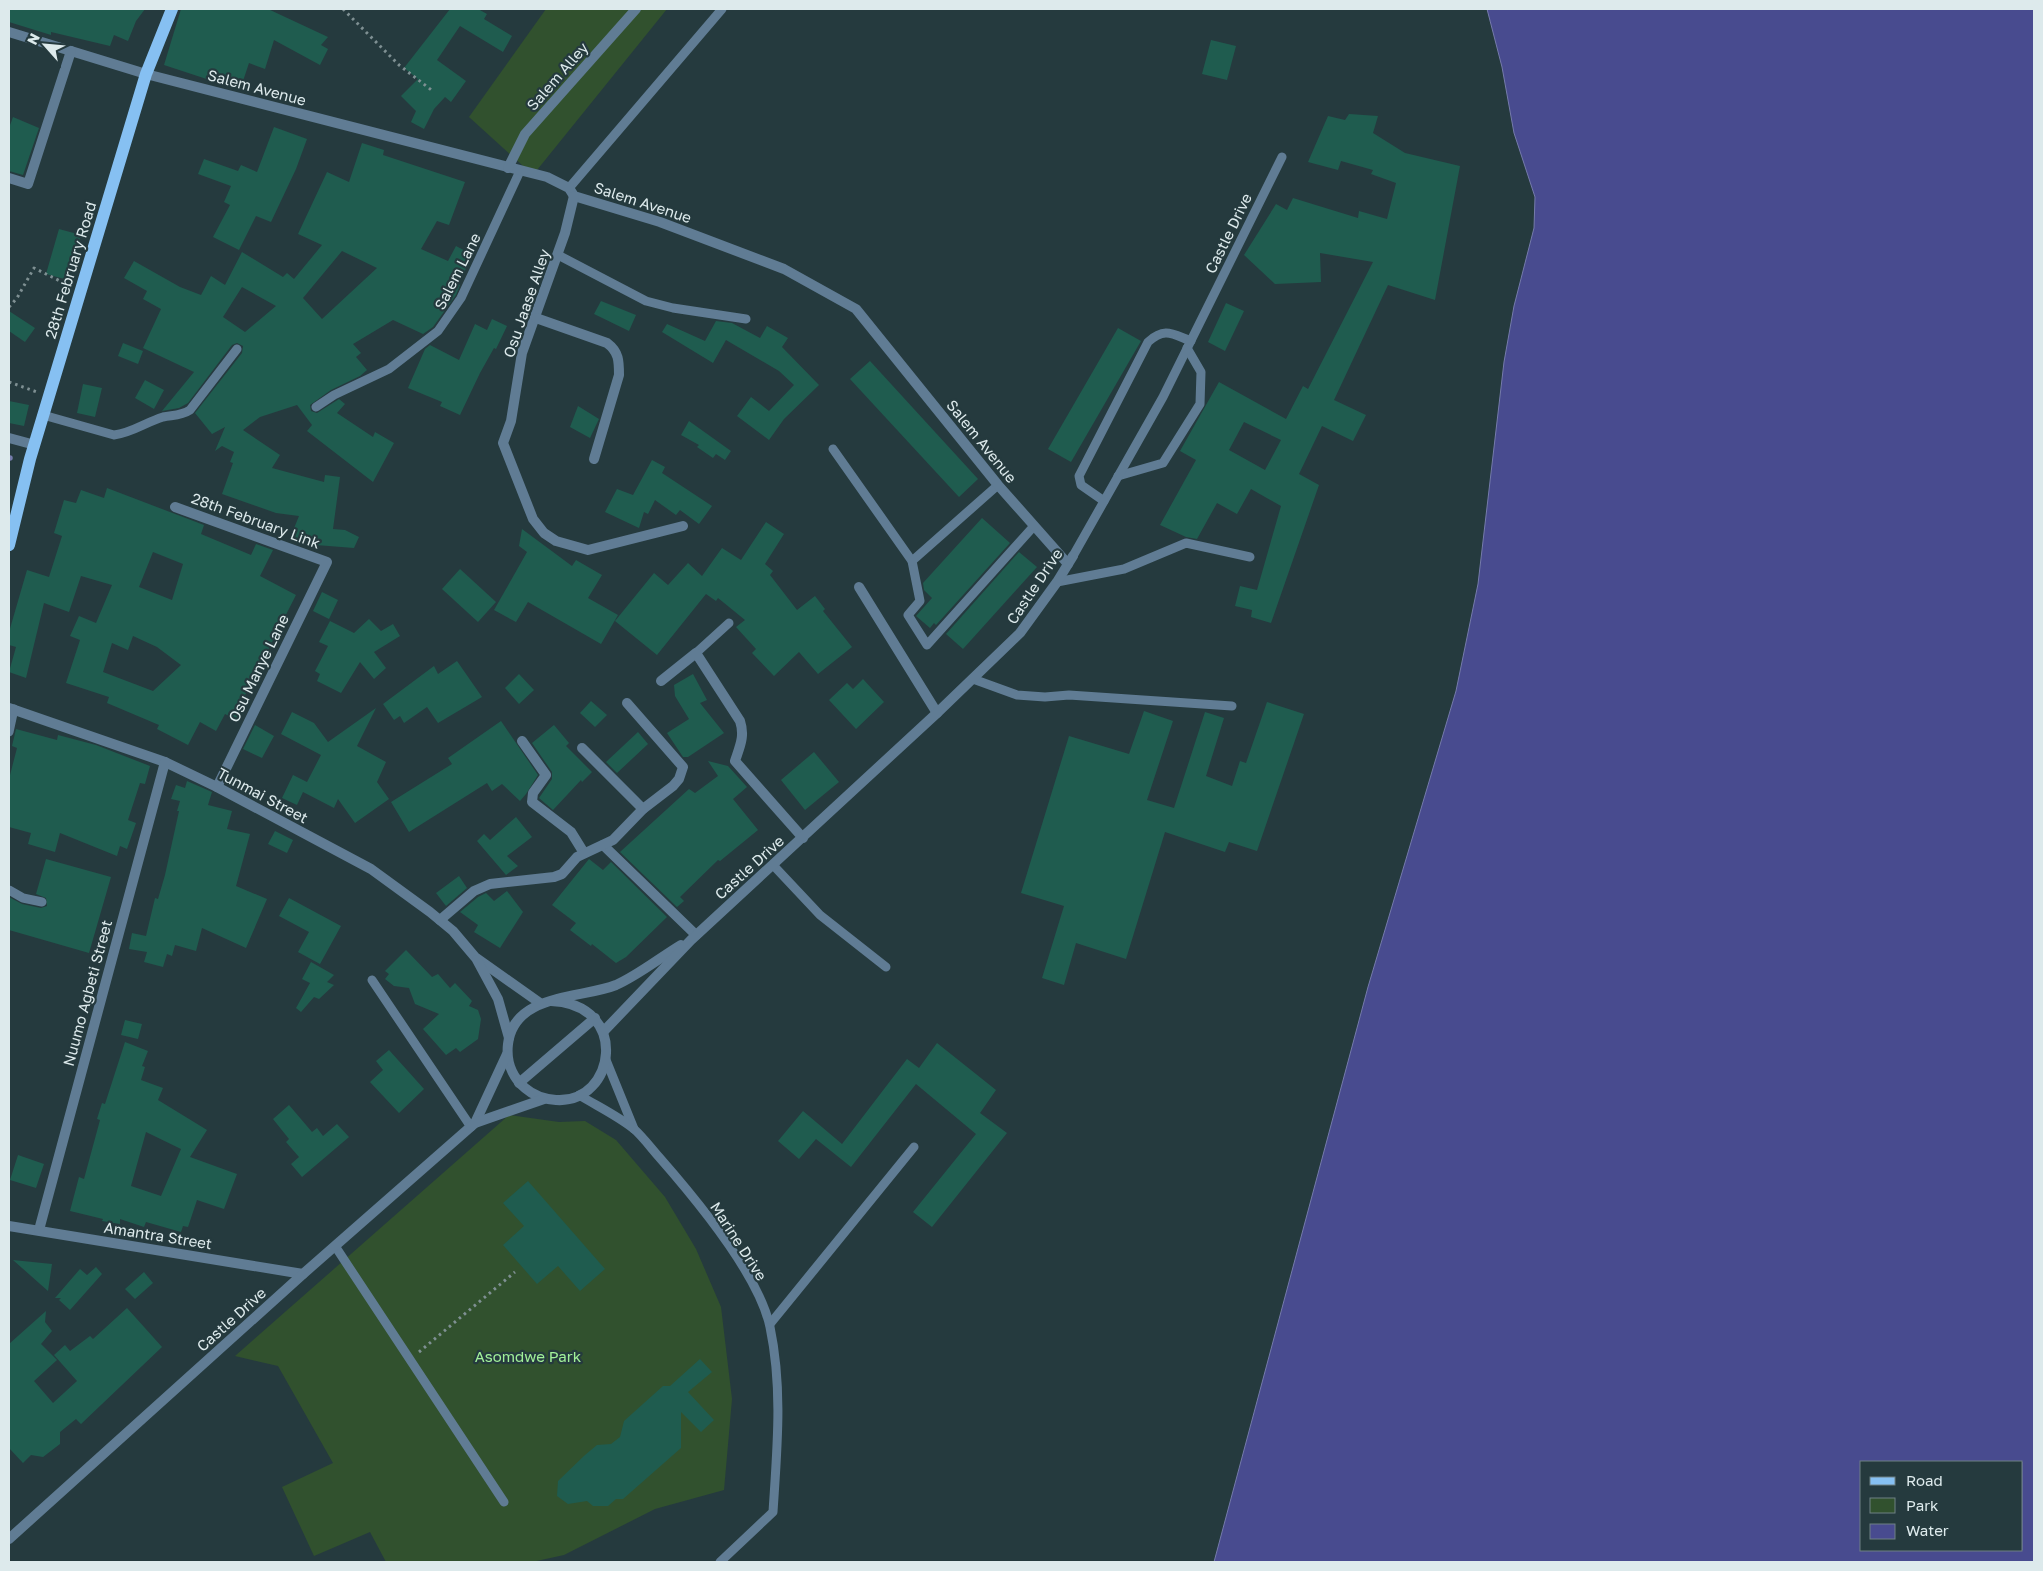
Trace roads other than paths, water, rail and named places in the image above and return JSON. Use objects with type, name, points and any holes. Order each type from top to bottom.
[{"type":"main road","name":"28th February Road","points":[[9,545],[43,415],[146,74],[172,9]]},
{"type":"street","name":"Salem Alley","points":[[508,168],[525,134],[636,9]]},
{"type":"street","name":"Salem Avenue","points":[[9,32],[146,74],[547,177],[571,192],[660,222],[784,268],[856,309],[998,485],[1034,526],[1070,560]]},
{"type":"street","points":[[9,178],[28,184],[71,51]]},
{"type":"street","name":"Osu Jaase Alley","points":[[571,192],[558,255],[522,353],[511,422],[503,443],[533,519],[544,533],[556,541],[588,550],[684,526]]},
{"type":"street","points":[[536,318],[607,342],[616,350],[619,362],[619,375],[594,459]]},
{"type":"street","points":[[9,438],[35,445]]},
{"type":"street","name":"28th February Link","points":[[175,507],[327,562]]},
{"type":"street","name":"Castle Drive","points":[[603,1032],[646,984],[694,938],[937,713],[1020,633],[1057,582],[1070,560]]},
{"type":"street","name":"Osu Manye Lane","points":[[217,787],[327,562]]},
{"type":"street","points":[[859,587],[937,713]]},
{"type":"street","points":[[661,681],[696,653],[740,721],[743,731],[742,740],[735,761],[803,838]]},
{"type":"street","points":[[440,920],[474,891],[490,884],[554,878],[562,874],[584,853],[613,840],[643,809],[673,786],[679,778],[683,767],[627,703]]},
{"type":"street","name":"Tunmai Street","points":[[12,709],[164,762],[217,787],[371,869],[440,920],[475,956],[540,1003]]},
{"type":"street","points":[[522,741],[546,775],[534,793],[532,802],[571,832],[584,853]]},
{"type":"street","points":[[582,748],[643,809]]},
{"type":"street","name":"Nuumo Agbeti Street","points":[[39,1230],[164,762]]},
{"type":"street","points":[[603,845],[694,938]]},
{"type":"street","name":"Castle Drive","points":[[540,1003],[616,985],[694,938]]},
{"type":"street","name":"Tunmai Street","points":[[475,956],[498,999],[509,1038]]},
{"type":"street","points":[[540,1003],[520,1017],[509,1038],[507,1054],[510,1069],[518,1083],[530,1093],[544,1099],[562,1100],[579,1095],[592,1086],[606,1060],[607,1046],[603,1032],[595,1018],[583,1008],[568,1002],[551,1001]]},
{"type":"street","points":[[518,1083],[595,1018]]},
{"type":"street","name":"Castle Drive","points":[[473,1125],[507,1054]]},
{"type":"street","name":"Castle Drive","points":[[9,1540],[303,1274],[473,1125],[544,1099]]},
{"type":"street","name":"Amantra Street","points":[[9,1226],[303,1274]]},
{"type":"lane","name":"Osu Jaase Alley","points":[[571,192],[722,9]]},
{"type":"lane","name":"Castle Drive","points":[[1070,560],[1118,476],[1189,344],[1282,157]]},
{"type":"lane","name":"Salem Lane","points":[[316,407],[334,395],[388,369],[438,331],[461,298],[520,171]]},
{"type":"lane","points":[[558,255],[646,301],[673,308],[746,320]]},
{"type":"lane","points":[[1104,501],[1081,485],[1079,476],[1148,342],[1158,333],[1167,333],[1189,344],[1201,372],[1200,404],[1163,463],[1118,476]]},
{"type":"lane","points":[[43,415],[114,435],[124,434],[164,417],[182,414],[190,410],[238,349]]},
{"type":"lane","points":[[833,449],[912,561],[920,601],[908,615],[927,645],[1034,526]]},
{"type":"lane","points":[[912,561],[998,485]]},
{"type":"lane","points":[[1057,582],[1124,568],[1186,543],[1250,557]]},
{"type":"lane","points":[[696,653],[729,623]]},
{"type":"lane","points":[[973,679],[1017,695],[1045,697],[1069,695],[1232,706]]},
{"type":"lane","points":[[9,732],[12,709]]},
{"type":"lane","points":[[773,865],[820,915],[886,967]]},
{"type":"lane","points":[[9,890],[23,898],[42,902]]},
{"type":"lane","points":[[372,980],[473,1125]]},
{"type":"lane","name":"Marine Drive","points":[[606,1060],[634,1129]]},
{"type":"lane","name":"Marine Drive","points":[[579,1095],[634,1129],[682,1183],[723,1237],[753,1286],[770,1324],[777,1365],[780,1404],[773,1512],[720,1562]]},
{"type":"lane","points":[[770,1324],[914,1147]]},
{"type":"lane","points":[[335,1246],[504,1502]]},
{"type":"water","points":[[1487,9],[2034,9],[2034,1562],[1214,1562],[1368,987],[1456,691],[1478,584],[1504,362],[1514,306],[1534,228],[1535,197],[1514,133],[1502,67]]},
{"type":"park label","name":"Asomdwe Park","points":[[528,1356]]}]
